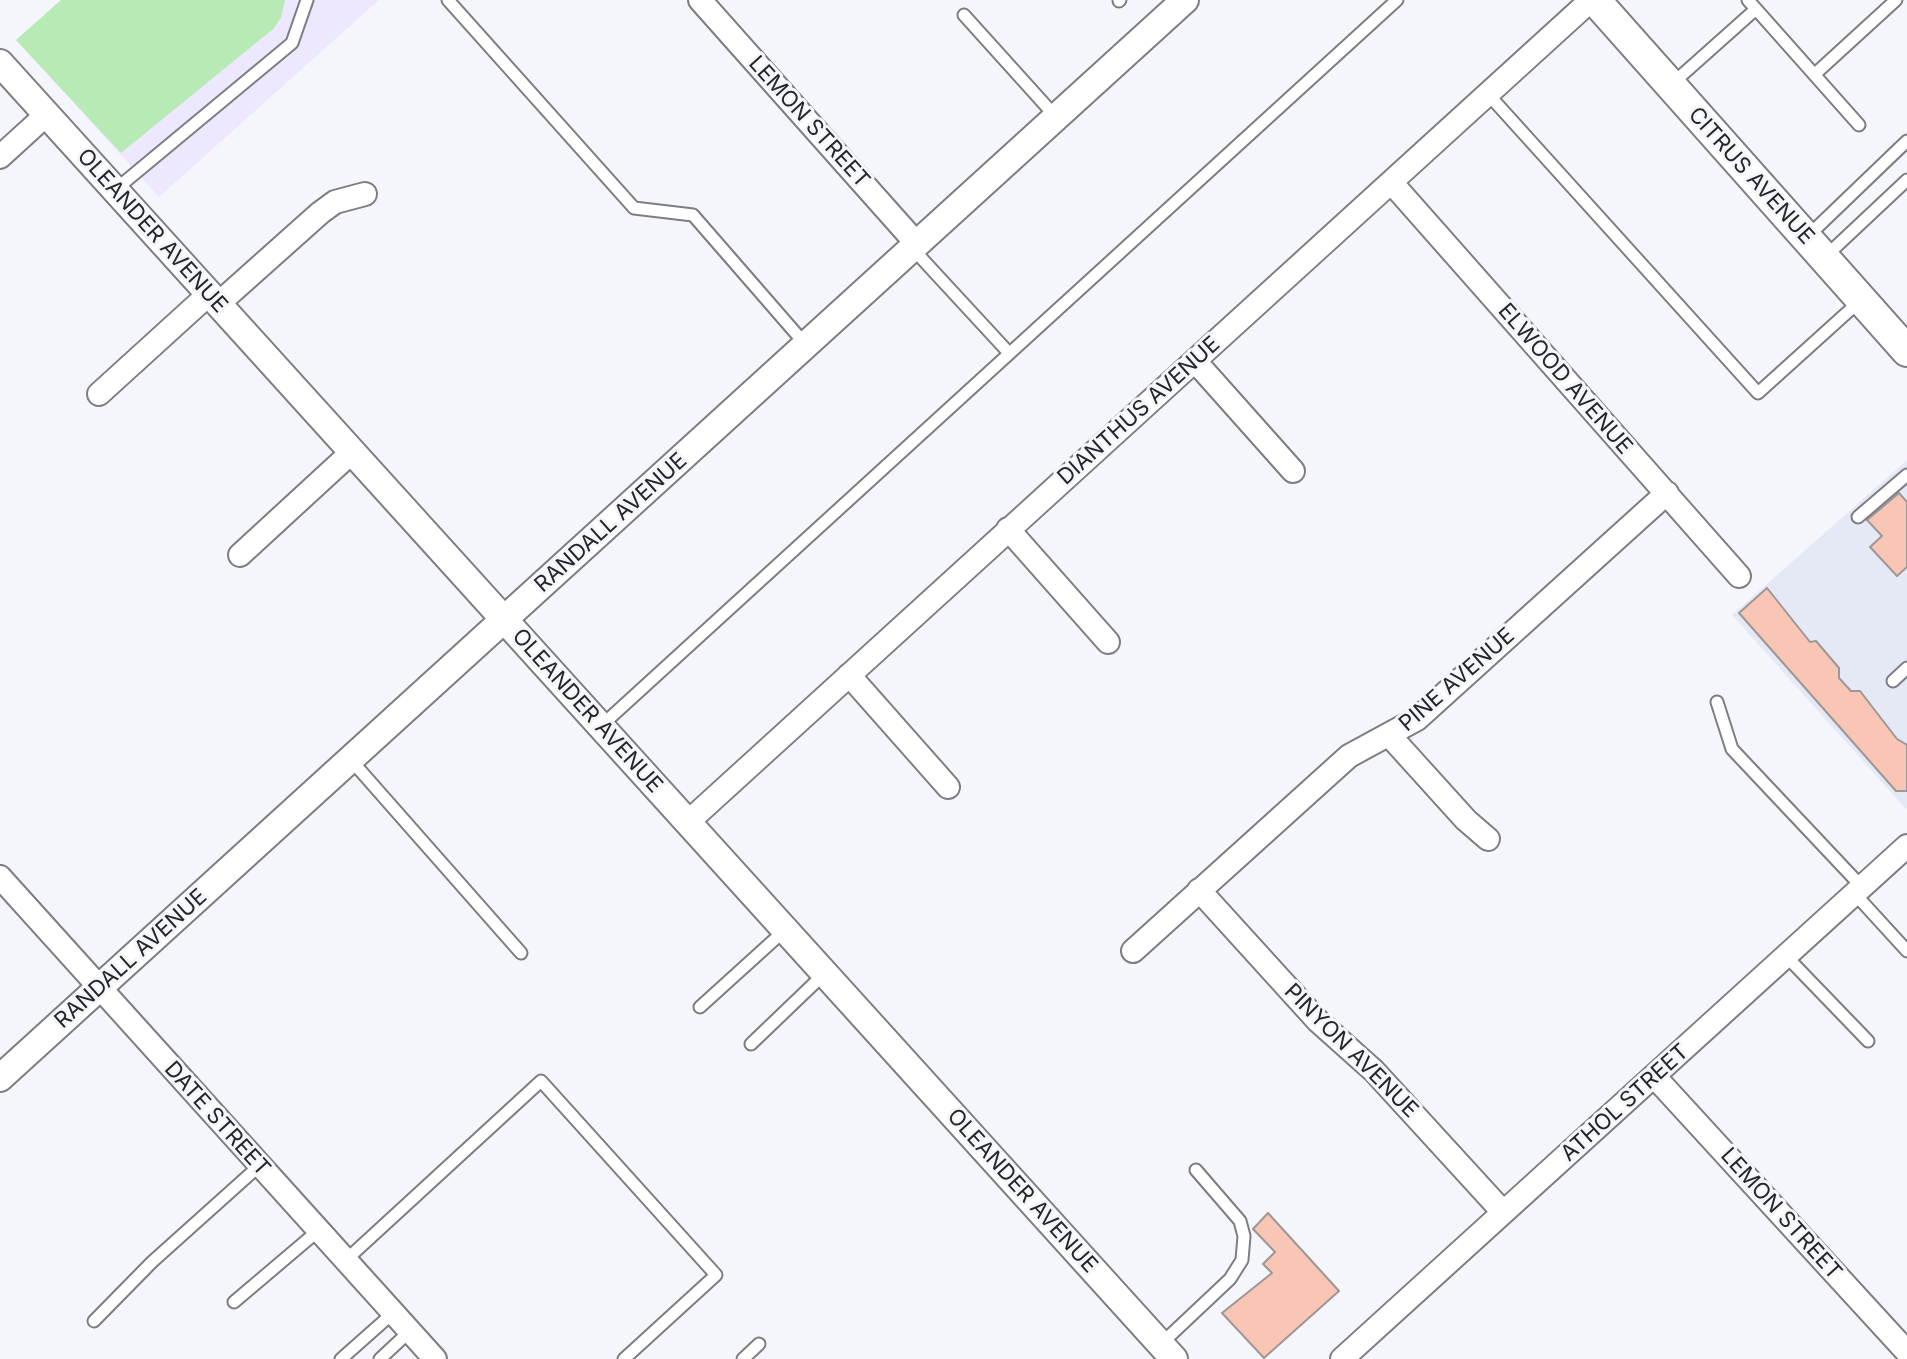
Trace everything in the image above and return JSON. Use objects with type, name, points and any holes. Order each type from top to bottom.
[{"type":"main road","name":"CITRUS AVENUE","points":[[1593,0],[1906,348]]},
{"type":"street","name":"LEMON STREET","points":[[700,0],[915,247]]},
{"type":"street","name":"RANDALL AVENUE","points":[[0,1078],[1185,0]]},
{"type":"street","name":"DIANTHUS AVENUE","points":[[688,822],[1593,0]]},
{"type":"street","name":"OLEANDER AVENUE","points":[[0,63],[1168,1352]]},
{"type":"street","points":[[0,157],[46,115]]},
{"type":"street","name":"ELWOOD AVENUE","points":[[1391,182],[1739,576]]},
{"type":"street","points":[[99,394],[320,213],[335,202],[365,194]]},
{"type":"street","points":[[1195,361],[1293,471]]},
{"type":"street","points":[[240,555],[352,452]]},
{"type":"street","name":"PINE AVENUE","points":[[1133,951],[1349,756],[1417,719],[1667,493]]},
{"type":"street","points":[[1008,529],[1108,642]]},
{"type":"street","points":[[849,675],[948,787]]},
{"type":"street","points":[[1390,736],[1466,820],[1488,839]]},
{"type":"street","name":"ATHOL STREET","points":[[1342,1359],[1907,846]]},
{"type":"street","name":"DATE STREET","points":[[0,877],[435,1359]]},
{"type":"street","name":"PINYON AVENUE","points":[[1199,890],[1318,1021],[1374,1071],[1503,1212]]},
{"type":"street","name":"LEMON STREET","points":[[1654,1076],[1907,1352]]},
{"type":"lane","points":[[115,191],[292,43],[307,0]]},
{"type":"lane","points":[[448,0],[634,208],[693,215],[806,346]]},
{"type":"lane","points":[[601,726],[1397,0]]},
{"type":"lane","points":[[1815,74],[1896,0]]},
{"type":"lane","points":[[1671,85],[1752,5],[1859,125]]},
{"type":"lane","points":[[964,15],[1056,118]]},
{"type":"lane","points":[[1488,94],[1758,393],[1861,300]]},
{"type":"lane","points":[[1815,248],[1907,141]]},
{"type":"lane","points":[[1815,248],[1907,180]]},
{"type":"lane","points":[[915,247],[1009,353]]},
{"type":"lane","points":[[1858,517],[1907,475]]},
{"type":"lane","points":[[1893,681],[1907,668]]},
{"type":"lane","points":[[1717,702],[1732,749],[1858,890],[1907,951]]},
{"type":"lane","points":[[350,760],[521,953]]},
{"type":"lane","points":[[700,1007],[786,930]]},
{"type":"lane","points":[[1786,956],[1868,1041]]},
{"type":"lane","points":[[751,1044],[825,973]]},
{"type":"lane","points":[[346,1260],[541,1081],[716,1275],[624,1359]]},
{"type":"lane","points":[[94,1321],[152,1262],[259,1166]]},
{"type":"lane","points":[[1168,1352],[1230,1279],[1242,1260],[1244,1236],[1240,1221],[1196,1170]]},
{"type":"lane","points":[[234,1302],[319,1230]]},
{"type":"lane","points":[[341,1359],[393,1313]]},
{"type":"lane","points":[[380,1359],[410,1331]]},
{"type":"lane","points":[[743,1359],[759,1344]]},
{"type":"shaded area","points":[[61,0],[379,0],[159,197],[16,40]]},
{"type":"shaded area","points":[[1907,460],[1907,808],[1906,809],[1732,615]]},
{"type":"green space","points":[[61,0],[285,0],[281,18],[273,29],[121,153],[16,40]]},
{"type":"building","points":[[1899,493],[1907,502],[1907,567],[1897,576],[1870,547],[1882,536],[1867,520]]},
{"type":"building","points":[[1767,588],[1810,642],[1816,641],[1839,668],[1839,678],[1851,691],[1860,691],[1897,739],[1907,745],[1907,791],[1896,791],[1739,613]]},
{"type":"building","points":[[1268,1213],[1339,1291],[1264,1358],[1222,1313],[1272,1273],[1263,1264],[1275,1252],[1253,1229]]}]
